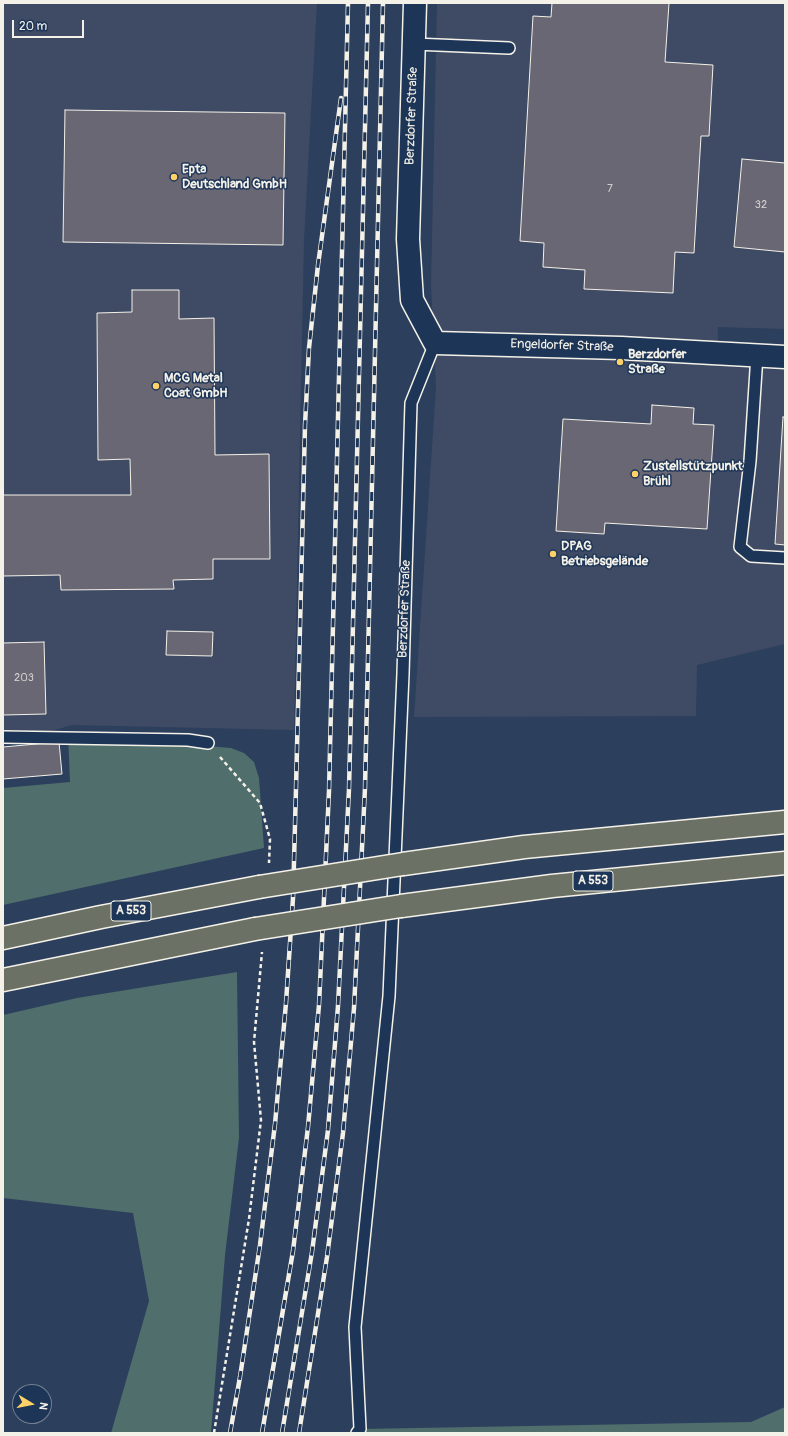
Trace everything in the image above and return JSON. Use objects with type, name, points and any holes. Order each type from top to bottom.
[{"type":"highway","name":"A 553","points":[[3,938],[101,917],[263,879],[404,864],[524,847],[785,822]]},
{"type":"highway","name":"A 553","points":[[3,980],[259,939],[401,906],[552,886],[785,863]]},
{"type":"street","name":"Berzdorfer Straße","points":[[415,3],[408,239],[412,300],[435,343]]},
{"type":"street","name":"Engeldorfer Straße","points":[[435,343],[620,348],[785,357]]},
{"type":"lane","points":[[414,44],[509,48]]},
{"type":"lane","name":"Berzdorfer Straße","points":[[357,1433],[360,1429],[355,1327],[389,996],[411,403],[435,343]]},
{"type":"lane","points":[[758,355],[750,461],[740,547],[751,556],[785,558]]},
{"type":"lane","points":[[3,737],[188,740],[208,743]]},
{"type":"path","points":[[208,743],[260,803],[270,839],[263,879]]},
{"type":"path","points":[[214,1433],[249,1219],[261,1120],[254,1042],[259,939]]},
{"type":"shaded area","points":[[3,3],[317,3],[304,240],[294,730],[72,725],[48,732],[3,730]]},
{"type":"shaded area","points":[[437,3],[785,3],[785,329],[718,327],[717,366],[785,370],[785,644],[697,665],[696,716],[414,717],[436,387],[431,283]]},
{"type":"green space","points":[[68,734],[231,748],[244,753],[254,762],[259,778],[264,848],[3,905],[3,788],[70,782]]},
{"type":"green space","points":[[237,972],[239,1138],[225,1255],[211,1433],[111,1433],[149,1301],[133,1213],[3,1198],[3,1015],[77,998]]},
{"type":"green space","points":[[785,1407],[785,1433],[359,1433],[360,1429],[751,1422]]},
{"type":"building","points":[[552,3],[669,3],[665,62],[713,65],[709,136],[701,136],[694,253],[675,252],[673,293],[584,289],[585,270],[543,267],[544,243],[520,241],[533,16],[551,17]]},
{"type":"building","name":"Epta Deutschland GmbH","points":[[65,110],[285,113],[283,245],[63,242]]},
{"type":"building","points":[[742,159],[785,163],[785,252],[734,247]]},
{"type":"building","name":"MCG Metal Coat GmbH","points":[[132,290],[179,290],[179,319],[214,318],[215,455],[269,454],[270,559],[213,559],[213,579],[173,580],[174,589],[61,590],[60,575],[3,576],[3,495],[131,495],[130,459],[98,460],[97,313],[132,312]]},
{"type":"building","name":"Zustellstützpunkt Brühl","points":[[652,405],[694,408],[693,424],[714,425],[707,529],[605,523],[604,534],[556,531],[563,419],[651,424]]},
{"type":"building","points":[[783,417],[785,417],[785,545],[775,544]]},
{"type":"building","points":[[167,631],[213,632],[212,656],[166,655]]},
{"type":"building","points":[[44,642],[46,714],[3,715],[3,643]]},
{"type":"building","points":[[59,742],[62,774],[3,779],[3,747]]},
{"type":"railway","points":[[262,1433],[293,1251],[308,1127],[319,1005],[329,791],[348,3]]},
{"type":"railway","points":[[282,1433],[312,1252],[328,1130],[338,1006],[349,789],[368,3]]},
{"type":"railway","points":[[299,1433],[327,1257],[343,1133],[354,1008],[365,788],[383,3]]},
{"type":"railway","points":[[230,1433],[260,1245],[275,1124],[286,1003],[293,898],[305,425],[309,348],[318,265],[341,98]]},
{"type":"place","name":"Epta Deutschland GmbH","points":[[174,177]]},
{"type":"place","name":"Berzdorfer Straße","points":[[620,362]]},
{"type":"place","name":"MCG Metal Coat GmbH","points":[[156,386]]},
{"type":"place","name":"Zustellstützpunkt Brühl","points":[[635,474]]},
{"type":"place","name":"DPAG Betriebsgelände","points":[[553,554]]}]
